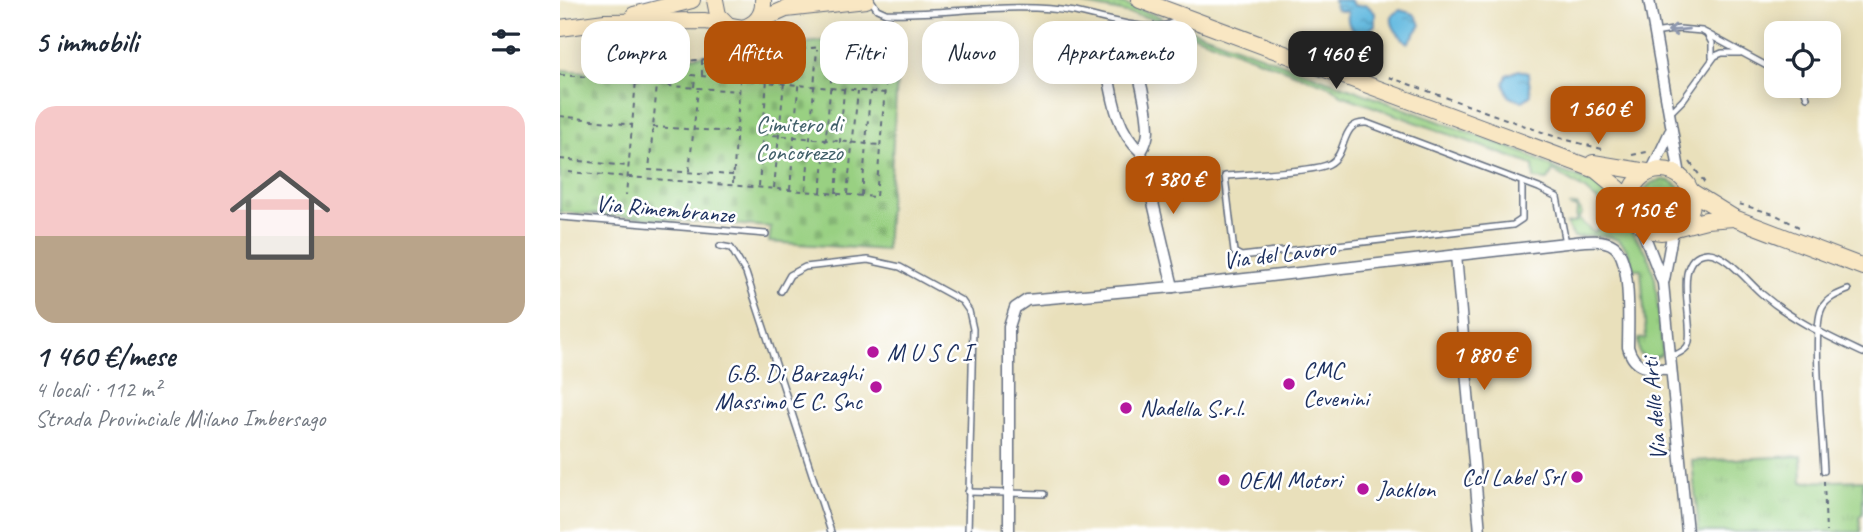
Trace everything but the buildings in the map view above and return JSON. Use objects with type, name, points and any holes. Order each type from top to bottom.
[{"type":"main road","points":[[609,21],[692,0]]},
{"type":"main road","points":[[715,0],[718,15],[724,21]]},
{"type":"main road","points":[[754,21],[760,16],[763,0]]},
{"type":"main road","points":[[760,21],[786,9],[869,0]]},
{"type":"main road","points":[[1140,0],[1544,148],[1603,167],[1671,170],[1687,182],[1692,192],[1691,212],[1676,229]]},
{"type":"main road","points":[[560,27],[581,25]]},
{"type":"main road","points":[[1544,148],[1604,175],[1619,189],[1640,224],[1648,229],[1660,232],[1676,229],[1735,210]]},
{"type":"main road","points":[[1631,208],[1633,187],[1650,171]]},
{"type":"main road","points":[[1692,192],[1863,267]]},
{"type":"street","points":[[1648,0],[1680,175]]},
{"type":"street","points":[[1142,152],[1130,142],[1119,120],[1106,62],[1108,54],[1117,48],[1128,52],[1135,62],[1148,127],[1142,152],[1173,287]]},
{"type":"street","points":[[1650,171],[1671,132]]},
{"type":"street","name":"Via delle Arti","points":[[1640,224],[1663,283],[1687,532]]},
{"type":"street","name":"Via delle Arti","points":[[1663,283],[1676,229]]},
{"type":"street","name":"Via del Lavoro","points":[[1009,532],[1009,327],[1016,308],[1034,298],[1173,287],[1566,243],[1606,243],[1619,252],[1625,269],[1629,352],[1639,366],[1651,369],[1671,363]]},
{"type":"street","points":[[1457,255],[1480,532]]},
{"type":"lane","points":[[869,0],[877,9],[886,13],[1018,8],[1065,10],[1153,27],[1169,26],[1181,15]]},
{"type":"lane","points":[[1654,33],[1679,29],[1702,31],[1764,65]]},
{"type":"lane","points":[[1702,31],[1711,40],[1711,60]]},
{"type":"lane","points":[[1667,115],[1683,100],[1711,60],[1722,53],[1745,55]]},
{"type":"lane","points":[[1522,182],[1522,219],[1513,225],[1241,256],[1234,252],[1224,176],[1324,166],[1339,156],[1345,135],[1350,129],[1363,122],[1522,182],[1557,197],[1566,243]]},
{"type":"lane","name":"Via Rimembranze","points":[[560,218],[766,234]]},
{"type":"lane","points":[[720,246],[731,248],[746,273],[831,532]]},
{"type":"lane","points":[[1671,363],[1688,345],[1688,273],[1692,261],[1705,254],[1715,254],[1724,259],[1785,313],[1863,353]]},
{"type":"lane","points":[[781,291],[790,275],[805,267],[868,260],[900,267],[962,301],[969,310],[973,328],[968,532]]},
{"type":"lane","points":[[1824,471],[1819,312],[1824,303],[1848,290]]},
{"type":"lane","points":[[968,492],[1044,494]]},
{"type":"path","points":[[806,191],[817,47]]},
{"type":"path","points":[[806,48],[820,47]]},
{"type":"path","points":[[690,60],[702,59],[702,76],[690,75]]},
{"type":"path","points":[[560,75],[636,80],[626,195]]},
{"type":"path","points":[[689,172],[695,76]]},
{"type":"path","points":[[1385,76],[1556,137],[1616,153]]},
{"type":"path","points":[[732,185],[740,84]]},
{"type":"path","points":[[759,188],[767,84]]},
{"type":"path","points":[[774,189],[783,84],[885,93]]},
{"type":"path","points":[[821,193],[830,84]]},
{"type":"path","points":[[568,172],[876,197],[886,84]]},
{"type":"path","points":[[733,175],[649,170],[656,85],[739,91]]},
{"type":"path","points":[[790,190],[798,85]]},
{"type":"path","points":[[836,194],[844,89]]},
{"type":"path","points":[[847,195],[858,90]]},
{"type":"path","points":[[862,196],[870,92]]},
{"type":"path","points":[[560,116],[632,125]]},
{"type":"path","points":[[653,127],[736,132]]},
{"type":"path","points":[[763,134],[880,145]]},
{"type":"path","points":[[1628,156],[1662,151]]},
{"type":"path","points":[[1675,153],[1684,154],[1709,188]]},
{"type":"path","points":[[560,159],[628,166]]},
{"type":"path","points":[[1735,210],[1774,214],[1807,231]]},
{"type":"path","points":[[1824,471],[1826,532]]},
{"type":"green space","points":[[1063,0],[1112,0],[1161,17],[1159,20]]},
{"type":"green space","points":[[1197,32],[1524,153],[1558,170],[1596,184],[1619,206],[1625,223],[1647,253],[1655,278],[1661,355],[1648,361],[1639,353],[1638,339],[1646,338],[1641,269],[1633,269],[1626,249],[1615,239],[1599,236],[1574,237],[1566,224],[1576,222],[1577,208],[1569,206],[1577,205],[1582,214],[1578,219],[1594,233],[1602,225],[1609,232],[1622,222],[1585,190],[1553,171],[1548,180],[1534,179],[1533,165],[1341,95],[1332,87],[1197,36]]},
{"type":"green space","name":"Cimitero di Concorezzo","points":[[820,41],[820,84],[897,84],[886,250],[769,242],[771,227],[560,212],[560,70],[581,72],[581,84],[690,84],[690,57],[704,55],[704,84],[806,84],[806,43]]},
{"type":"green space","points":[[1663,180],[1679,186],[1685,202],[1679,218],[1663,224],[1647,218],[1641,202],[1647,186]]},
{"type":"green space","points":[[1801,456],[1802,482],[1863,480],[1863,513],[1859,517],[1861,532],[1699,532],[1692,461]]},
{"type":"water","points":[[1334,0],[1350,0],[1355,6],[1367,5],[1375,13],[1375,25],[1367,32],[1355,31],[1348,22],[1348,13],[1336,9]]},
{"type":"water","points":[[1400,10],[1414,14],[1421,25],[1408,43],[1393,24],[1392,16]]},
{"type":"water","points":[[1519,70],[1528,73],[1531,95],[1523,101],[1509,97],[1504,83],[1507,75]]},
{"type":"place","name":"M U S C I","points":[[873,352]]},
{"type":"place","name":"CMC Cevenini","points":[[1289,384]]},
{"type":"place","name":"G.B. Di Barzaghi Massimo E C. Snc","points":[[876,387]]},
{"type":"place","name":"Nadella S.r.l.","points":[[1126,408]]},
{"type":"place","name":"Ccl Label Srl","points":[[1577,477]]},
{"type":"place","name":"OEM Motori","points":[[1224,480]]},
{"type":"place","name":"Jacklon","points":[[1363,489]]}]
